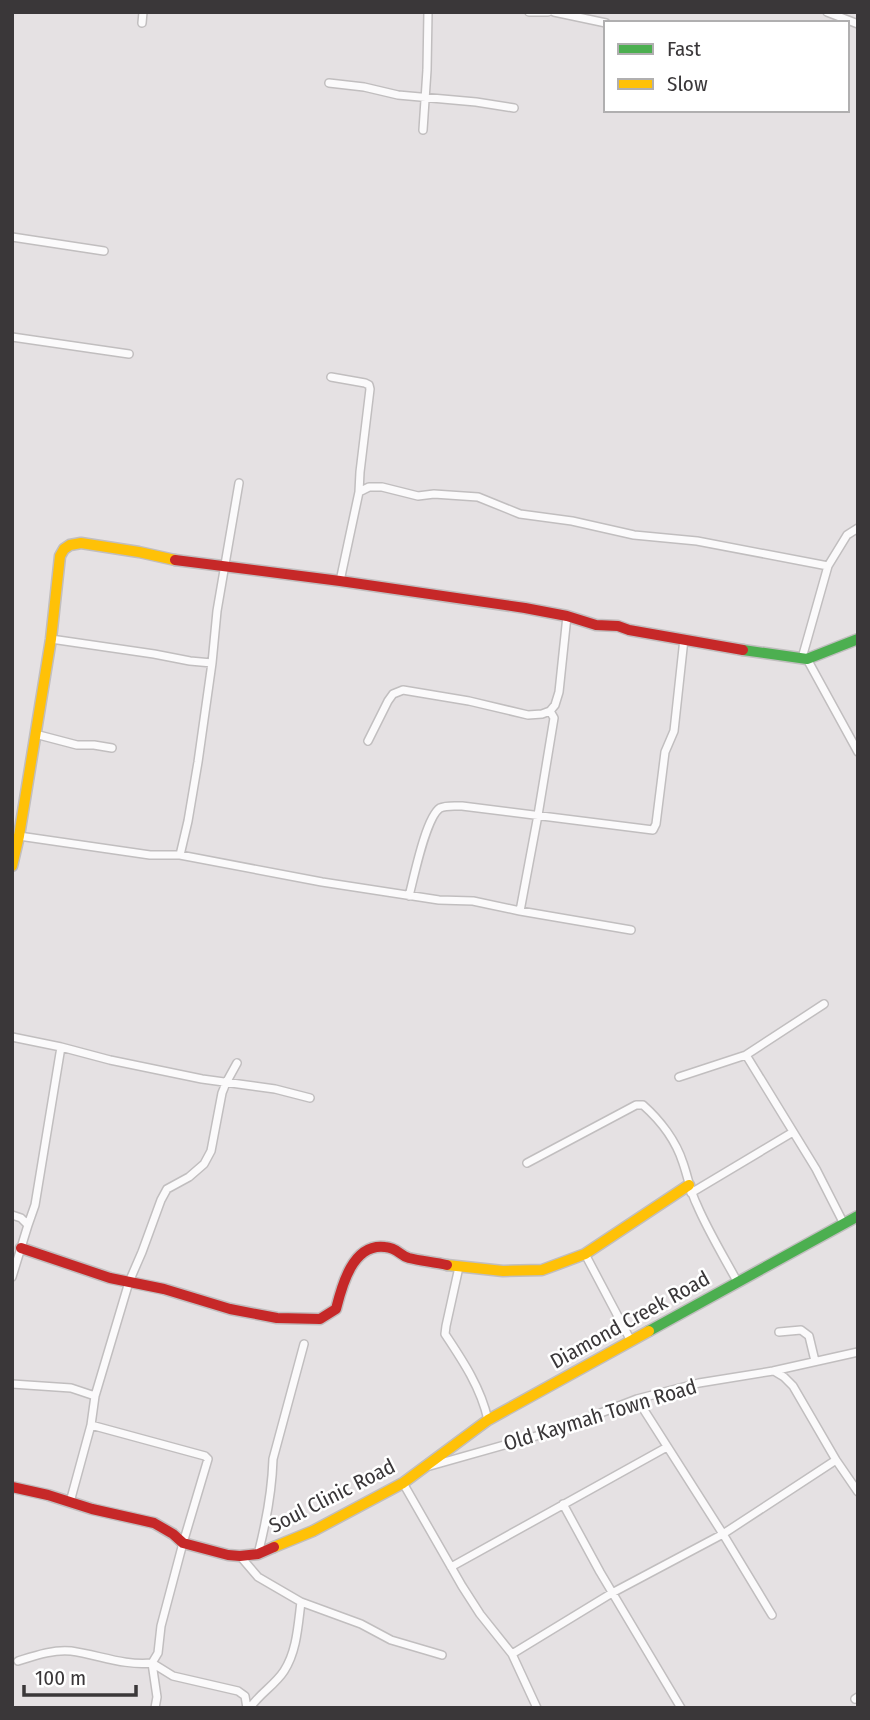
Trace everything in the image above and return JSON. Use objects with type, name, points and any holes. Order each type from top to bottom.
[{"type":"street","points":[[142,23],[143,12]]},
{"type":"street","points":[[423,130],[428,12]]},
{"type":"street","points":[[529,12],[548,12]]},
{"type":"street","points":[[554,12],[604,23]]},
{"type":"street","points":[[827,12],[858,24]]},
{"type":"street","points":[[330,83],[398,95],[514,108]]},
{"type":"street","points":[[12,237],[104,251]]},
{"type":"street","points":[[12,337],[129,354]]},
{"type":"street","points":[[331,377],[365,383],[370,389],[359,492],[340,581]]},
{"type":"street","points":[[180,855],[198,762],[217,611],[239,483]]},
{"type":"street","points":[[359,492],[369,486],[418,496],[434,494],[478,497],[520,514],[572,521],[634,535],[696,541],[828,566]]},
{"type":"street","points":[[858,528],[846,535],[828,566],[804,658],[858,751]]},
{"type":"street","points":[[12,866],[51,639],[60,556],[64,548],[70,545],[81,543],[170,559],[525,608],[596,625],[618,626],[787,657],[804,658],[858,639]]},
{"type":"street","points":[[368,741],[388,701],[403,690],[528,715],[550,712],[559,692],[567,616]]},
{"type":"street","points":[[51,639],[190,662],[212,663]]},
{"type":"street","points":[[409,895],[428,824],[437,810],[444,806],[653,830],[665,752],[674,731],[684,639]]},
{"type":"street","points":[[520,911],[554,718],[550,712]]},
{"type":"street","points":[[36,734],[77,745],[112,748]]},
{"type":"street","points":[[19,836],[150,855],[180,855],[322,882],[439,900],[473,901],[631,930]]},
{"type":"street","points":[[679,1077],[746,1055],[824,1004]]},
{"type":"street","points":[[12,1037],[110,1060],[226,1083],[275,1089],[310,1098]]},
{"type":"street","points":[[12,1277],[35,1205],[61,1047]]},
{"type":"street","points":[[746,1055],[816,1169],[844,1224]]},
{"type":"street","points":[[70,1502],[96,1396],[129,1282],[154,1215],[167,1189],[189,1177],[204,1164],[211,1150],[226,1083],[237,1063]]},
{"type":"street","points":[[527,1163],[636,1105],[643,1105],[676,1146],[690,1189],[738,1283]]},
{"type":"street","points":[[21,1248],[110,1278],[164,1289],[230,1309],[277,1318],[320,1319],[336,1309],[342,1284],[355,1261],[367,1248],[382,1246],[396,1249],[405,1257],[459,1268],[542,1270],[585,1254],[690,1189],[793,1132]]},
{"type":"street","points":[[12,1215],[21,1218],[28,1225]]},
{"type":"street","name":"Diamond Creek Road","points":[[427,1466],[488,1420],[858,1216]]},
{"type":"street","points":[[585,1254],[631,1341]]},
{"type":"street","points":[[459,1268],[445,1334],[475,1383],[485,1405],[488,1420]]},
{"type":"street","points":[[779,1332],[801,1331],[809,1336],[815,1361]]},
{"type":"street","points":[[258,1554],[266,1521],[273,1459],[304,1345]]},
{"type":"street","name":"Old Kaymah Town Road","points":[[427,1466],[554,1431],[637,1399],[699,1383],[773,1371],[858,1352]]},
{"type":"street","points":[[773,1371],[793,1386],[858,1492]]},
{"type":"street","points":[[12,1384],[71,1388],[96,1396]]},
{"type":"street","points":[[637,1399],[772,1615]]},
{"type":"street","points":[[90,1425],[208,1459],[161,1626],[158,1653],[152,1663],[157,1698],[155,1708]]},
{"type":"street","points":[[451,1567],[667,1447]]},
{"type":"street","points":[[512,1654],[612,1593],[723,1534],[836,1460]]},
{"type":"street","name":"Soul Clinic Road","points":[[12,1487],[154,1523],[183,1543],[240,1556],[258,1554],[313,1531],[402,1483],[427,1466]]},
{"type":"street","points":[[402,1483],[480,1614],[512,1654],[537,1708]]},
{"type":"street","points":[[563,1504],[612,1593],[681,1708]]},
{"type":"street","points":[[240,1556],[258,1577],[301,1602],[361,1624],[391,1640],[442,1655]]},
{"type":"street","points":[[249,1708],[284,1672],[295,1644],[301,1602]]},
{"type":"street","points":[[18,1661],[39,1654],[69,1651],[141,1664],[152,1663],[173,1676],[238,1691],[246,1696],[249,1708]]},
{"type":"traffic: fast","points":[[743,650],[807,659],[858,639]]},
{"type":"traffic: fast","points":[[649,1331],[858,1216]]},
{"type":"traffic: slow","points":[[12,866],[51,639],[60,556],[70,545],[81,543],[175,560]]},
{"type":"traffic: slow","points":[[447,1265],[503,1271],[542,1270],[585,1254],[689,1185]]},
{"type":"traffic: slow","points":[[274,1547],[313,1531],[403,1483],[488,1420],[649,1331]]},
{"type":"traffic: jam","points":[[175,560],[525,608],[596,625],[618,626],[743,650]]},
{"type":"traffic: jam","points":[[21,1248],[110,1278],[164,1289],[230,1309],[277,1318],[320,1319],[336,1309],[351,1268],[365,1252],[374,1248],[385,1247],[409,1258],[447,1265]]},
{"type":"traffic: jam","points":[[12,1487],[154,1523],[183,1543],[228,1555],[258,1554],[274,1547]]}]
